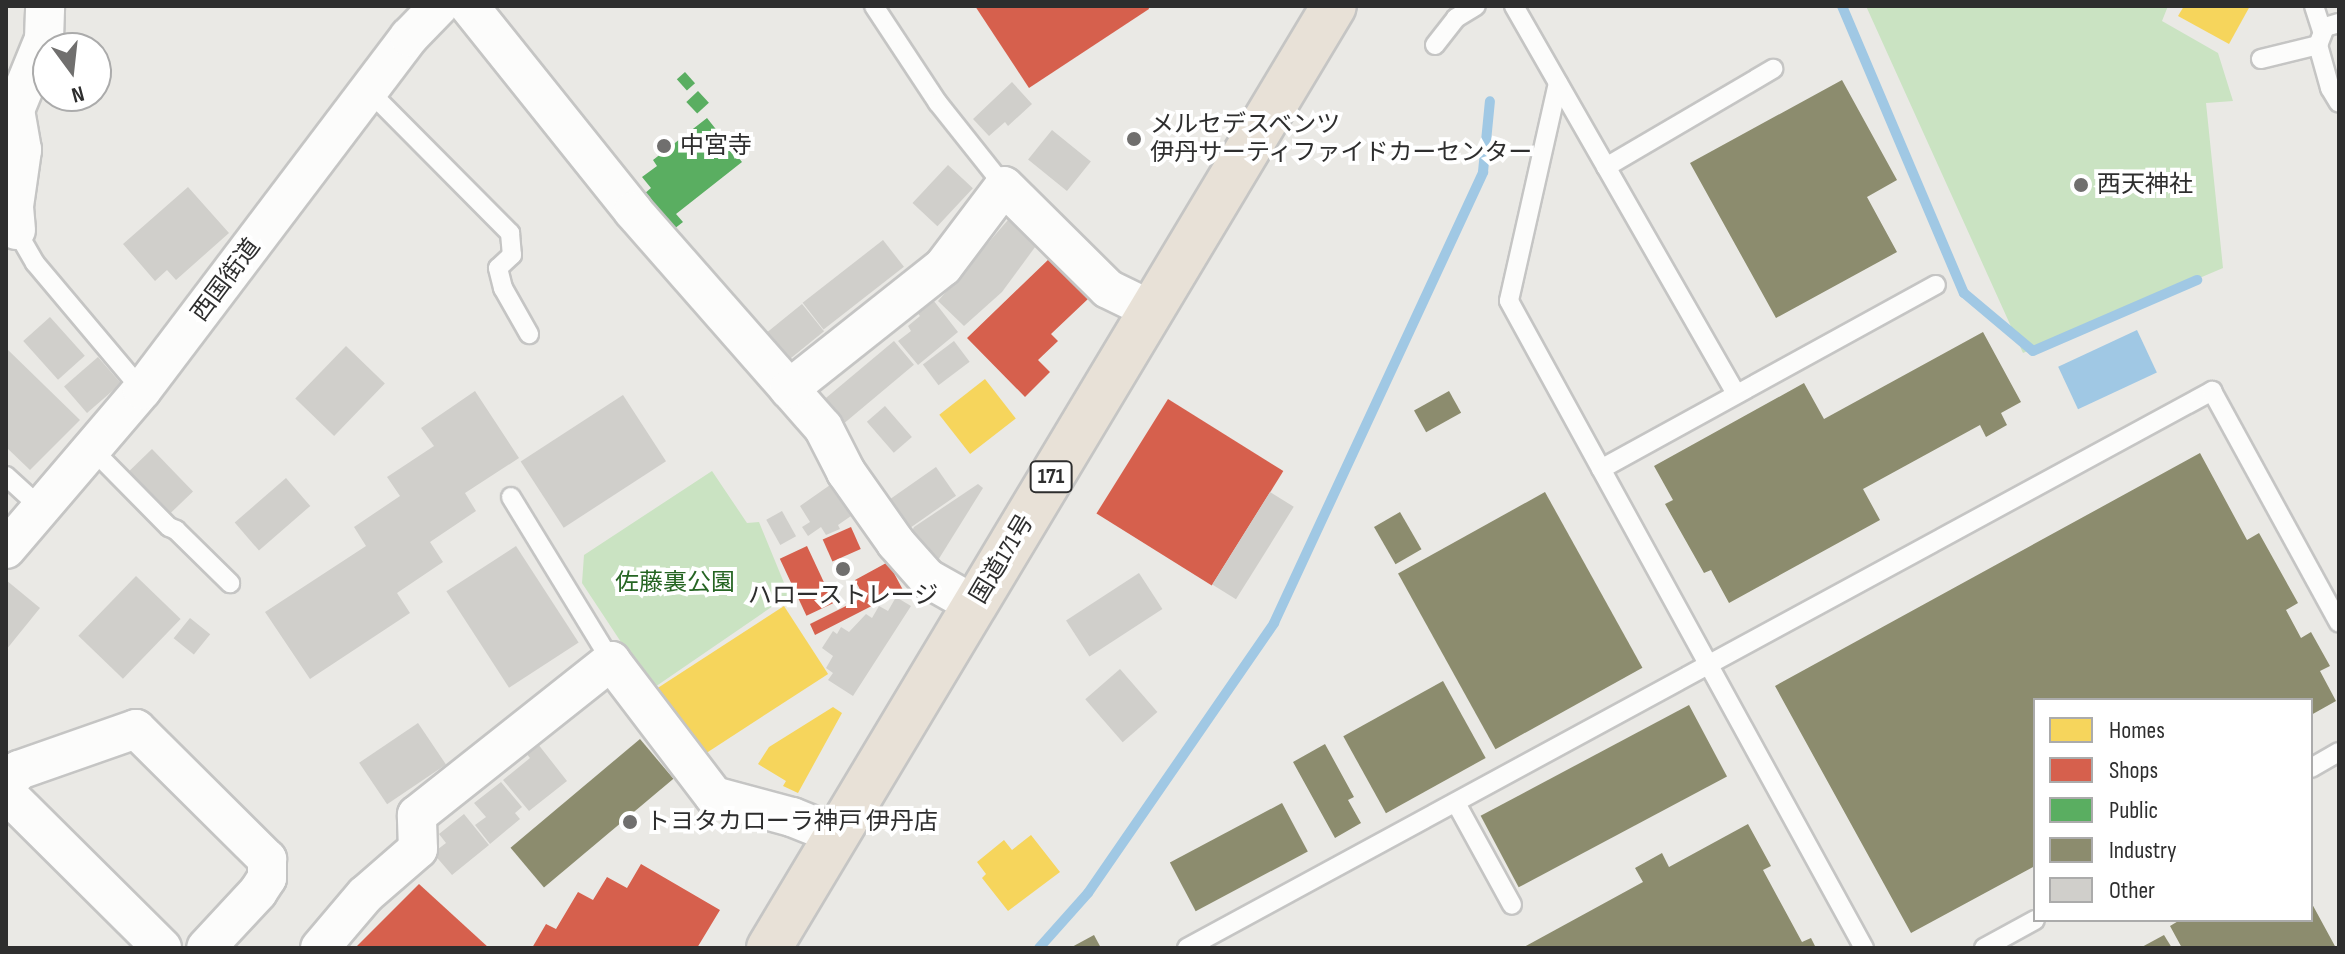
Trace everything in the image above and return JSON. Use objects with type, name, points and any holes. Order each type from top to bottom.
[{"type":"highway","name":"国道171号","points":[[769,948],[1334,6]]},
{"type":"street","points":[[16,230],[14,206],[22,150],[15,110],[26,62],[44,39],[45,6]]},
{"type":"street","name":"西国街道","points":[[6,549],[142,390],[409,37],[439,6]]},
{"type":"street","points":[[469,6],[633,211],[823,427],[846,472],[896,543],[927,578],[975,605]]},
{"type":"street","points":[[789,389],[943,267],[1004,186],[1108,289],[1151,310]]},
{"type":"street","points":[[320,948],[365,895],[418,849],[417,815],[611,661],[714,796],[792,817],[837,835]]},
{"type":"street","points":[[6,785],[19,770],[136,729],[267,859],[267,878],[258,892],[206,948]]},
{"type":"street","points":[[6,793],[162,948]]},
{"type":"lane","points":[[874,6],[938,103],[1004,186]]},
{"type":"lane","points":[[1435,45],[1456,18],[1476,6]]},
{"type":"lane","points":[[1514,6],[1736,393]]},
{"type":"lane","points":[[2314,6],[2326,33],[2330,88],[2339,103]]},
{"type":"lane","points":[[2261,59],[2326,33]]},
{"type":"lane","points":[[1606,167],[1773,69]]},
{"type":"lane","points":[[1558,83],[1509,301],[1707,667],[1864,948]]},
{"type":"lane","points":[[370,92],[510,233],[512,255],[498,268],[503,288],[529,334]]},
{"type":"lane","points":[[16,230],[35,263],[142,390]]},
{"type":"lane","points":[[1601,469],[1936,285]]},
{"type":"lane","points":[[1187,948],[2212,391],[2339,623]]},
{"type":"lane","points":[[91,448],[230,583]]},
{"type":"lane","points":[[6,476],[40,507]]},
{"type":"lane","points":[[511,497],[611,661]]},
{"type":"lane","points":[[2313,767],[2339,752]]},
{"type":"lane","points":[[1456,803],[1512,905]]},
{"type":"lane","points":[[1984,948],[2033,921]]},
{"type":"green space","name":"西天神社","points":[[1866,6],[2168,6],[2162,21],[2218,53],[2233,101],[2206,103],[2223,268],[2023,353]]},
{"type":"green space","name":"佐藤裏公園","points":[[712,471],[747,523],[759,522],[789,595],[652,689],[582,583],[584,555]]},
{"type":"water","points":[[2137,330],[2157,373],[2078,409],[2058,367]]},
{"type":"building: Homes","points":[[2184,6],[2250,6],[2229,44],[2178,16]]},
{"type":"building: Homes","points":[[985,379],[1016,418],[970,454],[939,415]]},
{"type":"building: Homes","points":[[784,606],[828,674],[701,757],[657,689]]},
{"type":"building: Homes","points":[[833,707],[842,713],[798,793],[783,786],[786,781],[758,764],[769,747]]},
{"type":"building: Homes","points":[[1031,835],[1060,872],[1008,911],[982,878],[986,874],[977,862],[1004,840],[1012,850]]},
{"type":"building: Shops","points":[[975,6],[1148,6],[1149,9],[1029,88]]},
{"type":"building: Shops","points":[[1050,258],[1089,298],[1051,334],[1058,341],[1038,360],[1050,372],[1025,397],[967,338]]},
{"type":"building: Shops","points":[[1168,399],[1283,471],[1212,586],[1096,513]]},
{"type":"building: Shops","points":[[851,527],[861,549],[832,562],[823,540]]},
{"type":"building: Shops","points":[[807,546],[834,603],[806,616],[780,559]]},
{"type":"building: Shops","points":[[888,562],[903,590],[815,635],[810,624],[864,597],[855,580]]},
{"type":"building: Shops","points":[[641,864],[720,910],[697,948],[532,948],[546,924],[556,929],[578,892],[593,900],[607,877],[627,888]]},
{"type":"building: Shops","points":[[419,884],[489,948],[355,948]]},
{"type":"building: Public","points":[[685,72],[695,83],[687,91],[677,79]]},
{"type":"building: Public","points":[[698,91],[709,103],[697,114],[686,102]]},
{"type":"building: Public","points":[[707,118],[742,162],[676,214],[683,222],[665,236],[637,200],[651,188],[642,177],[657,166],[653,160]]},
{"type":"building: Industry","points":[[1842,80],[1897,180],[1867,197],[1897,252],[1776,318],[1690,163]]},
{"type":"building: Industry","points":[[1983,332],[2021,402],[2001,413],[2007,425],[1986,437],[1980,425],[1863,489],[1880,520],[1729,603],[1711,570],[1704,573],[1665,504],[1673,500],[1654,466],[1804,383],[1824,419]]},
{"type":"building: Industry","points":[[1449,391],[1461,413],[1426,432],[1414,410]]},
{"type":"building: Industry","points":[[2200,453],[2247,540],[2259,533],[2298,603],[2286,610],[2301,638],[2311,632],[2330,666],[2320,671],[2336,701],[2313,714],[2313,698],[2033,698],[2033,867],[1911,933],[1775,686]]},
{"type":"building: Industry","points":[[1545,492],[1642,668],[1496,749],[1398,573]]},
{"type":"building: Industry","points":[[1400,512],[1422,549],[1396,564],[1374,527]]},
{"type":"building: Industry","points":[[1443,681],[1486,758],[1386,813],[1343,736]]},
{"type":"building: Industry","points":[[1689,705],[1727,777],[1519,887],[1481,816]]},
{"type":"building: Industry","points":[[640,739],[673,779],[544,887],[511,848]]},
{"type":"building: Industry","points":[[1325,744],[1354,797],[1348,800],[1361,823],[1335,838],[1293,762]]},
{"type":"building: Industry","points":[[1282,803],[1308,852],[1196,911],[1170,863]]},
{"type":"building: Industry","points":[[1748,824],[1771,866],[1763,870],[1802,942],[1811,938],[1816,948],[1522,948],[1643,882],[1635,868],[1662,853],[1669,867]]},
{"type":"building: Industry","points":[[2313,906],[2336,948],[2182,948],[2170,926],[2177,922],[2313,922]]},
{"type":"building: Industry","points":[[1094,935],[1101,948],[1070,948]]},
{"type":"building: Industry","points":[[2164,935],[2172,948],[2140,948]]},
{"type":"building: Other","points":[[1012,82],[1032,104],[1008,126],[1005,122],[989,136],[973,119]]},
{"type":"building: Other","points":[[1052,130],[1091,161],[1067,191],[1028,160]]},
{"type":"building: Other","points":[[948,165],[973,188],[937,226],[913,203]]},
{"type":"building: Other","points":[[188,187],[229,233],[176,280],[167,270],[155,281],[123,244]]},
{"type":"building: Other","points":[[1014,213],[1041,239],[1002,292],[964,326],[938,301]]},
{"type":"building: Other","points":[[883,240],[904,267],[824,330],[803,303]]},
{"type":"building: Other","points":[[930,296],[958,332],[918,365],[898,341],[911,331],[908,326],[920,316],[914,309]]},
{"type":"building: Other","points":[[802,304],[824,331],[787,361],[765,334]]},
{"type":"building: Other","points":[[50,317],[85,356],[58,380],[23,341]]},
{"type":"building: Other","points":[[894,341],[914,365],[840,427],[820,403]]},
{"type":"building: Other","points":[[954,341],[970,362],[939,385],[923,364]]},
{"type":"building: Other","points":[[346,346],[385,384],[334,436],[295,399]]},
{"type":"building: Other","points":[[6,348],[80,420],[30,470],[6,447]]},
{"type":"building: Other","points":[[98,357],[121,383],[87,413],[64,387]]},
{"type":"building: Other","points":[[475,391],[519,458],[465,493],[476,511],[430,542],[443,562],[397,593],[410,613],[310,679],[265,612],[366,546],[354,527],[400,496],[387,477],[434,446],[421,428]]},
{"type":"building: Other","points":[[623,395],[666,461],[564,528],[521,461]]},
{"type":"building: Other","points":[[885,406],[912,437],[894,453],[867,422]]},
{"type":"building: Other","points":[[152,449],[193,491],[169,514],[128,472]]},
{"type":"building: Other","points":[[936,467],[956,496],[903,533],[883,504]]},
{"type":"building: Other","points":[[286,478],[310,506],[259,551],[235,523]]},
{"type":"building: Other","points":[[978,484],[983,488],[935,565],[907,541],[914,527]]},
{"type":"building: Other","points":[[830,485],[851,516],[838,525],[840,529],[826,535],[821,527],[808,536],[802,527],[810,522],[800,506]]},
{"type":"building: Other","points":[[1270,492],[1294,507],[1236,599],[1212,584]]},
{"type":"building: Other","points":[[782,511],[796,536],[780,545],[766,520]]},
{"type":"building: Other","points":[[516,546],[579,642],[509,688],[446,591]]},
{"type":"building: Other","points":[[1139,573],[1162,609],[1089,656],[1066,620]]},
{"type":"building: Other","points":[[136,576],[181,619],[123,679],[78,636]]},
{"type":"building: Other","points":[[6,580],[40,608],[6,650]]},
{"type":"building: Other","points":[[896,597],[911,606],[853,696],[828,680],[833,673],[826,668],[833,656],[822,648],[833,631],[837,634],[841,627],[849,632],[866,614],[872,618],[879,606],[888,611]]},
{"type":"building: Other","points":[[190,618],[210,634],[194,655],[174,638]]},
{"type":"building: Other","points":[[1120,669],[1157,712],[1123,742],[1085,699]]},
{"type":"building: Other","points":[[418,723],[446,764],[387,804],[359,763]]},
{"type":"building: Other","points":[[534,739],[567,781],[529,811],[503,780],[530,758],[522,748]]},
{"type":"building: Other","points":[[501,782],[522,807],[515,813],[520,819],[490,844],[475,825],[486,817],[474,803]]},
{"type":"building: Other","points":[[464,814],[489,845],[452,875],[433,853],[446,843],[439,834]]},
{"type":"waterway","points":[[1842,6],[1964,293],[2033,351],[2197,280]]},
{"type":"waterway","points":[[1039,948],[1088,893],[1274,623],[1483,172],[1490,101]]},
{"type":"place","name":"メルセデスベンツ 伊丹サーティファイドカーセンター","points":[[1134,139]]},
{"type":"place","name":"中宮寺","points":[[664,146]]},
{"type":"place","name":"西天神社","points":[[2081,185]]},
{"type":"place","name":"ハローストレージ","points":[[843,569]]},
{"type":"place","name":"トヨタカローラ神戸 伊丹店","points":[[630,822]]}]
